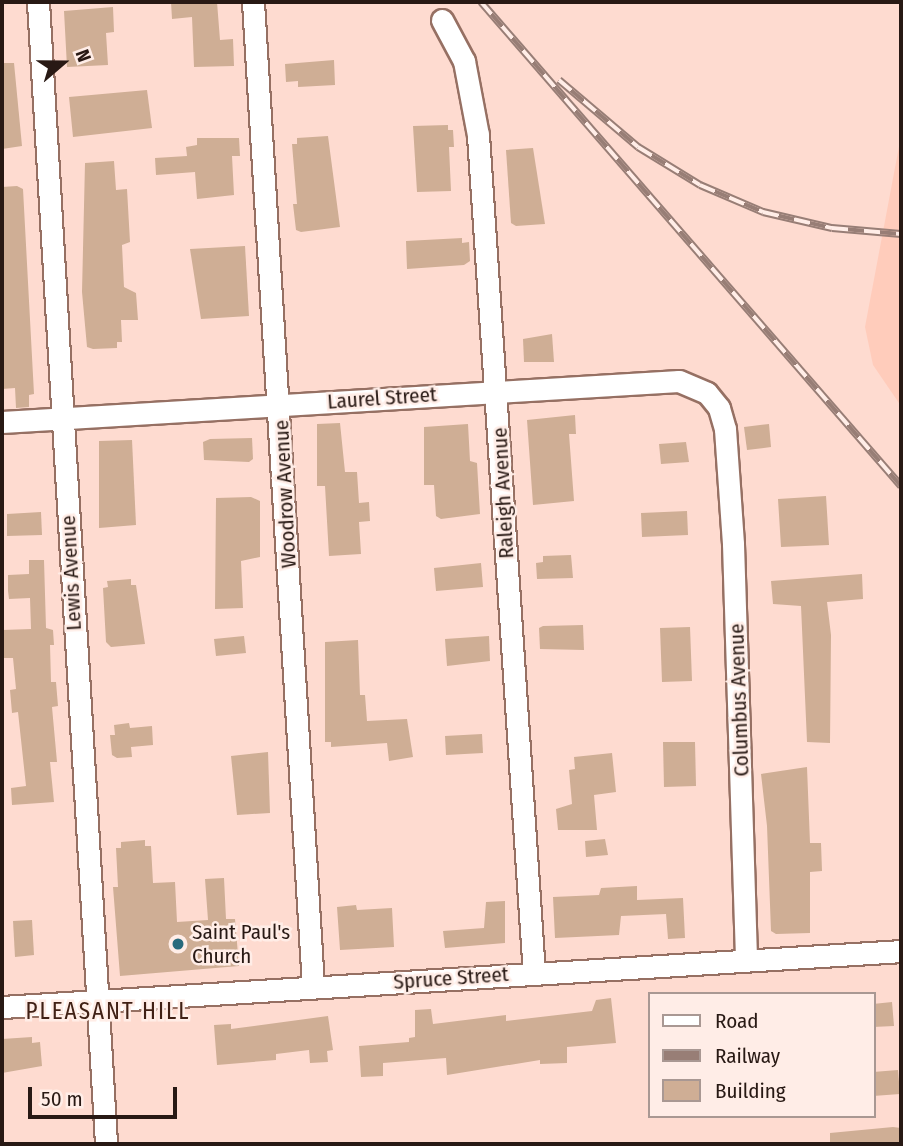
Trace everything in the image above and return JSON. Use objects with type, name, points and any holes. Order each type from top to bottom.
[{"type":"street","name":"Lewis Avenue","points":[[38,2],[106,1144]]},
{"type":"street","name":"Woodrow Avenue","points":[[253,2],[313,987]]},
{"type":"street","name":"Raleigh Avenue","points":[[442,20],[464,61],[471,87],[497,391],[534,973]]},
{"type":"street","name":"Laurel Street","points":[[2,422],[679,381],[707,393],[719,408],[726,441]]},
{"type":"street","name":"Columbus Avenue","points":[[726,441],[737,619],[746,960]]},
{"type":"street","name":"Spruce Street","points":[[2,1007],[901,951]]},
{"type":"shaded area","points":[[901,136],[901,406],[873,365],[865,327]]},
{"type":"building","points":[[171,2],[217,2],[220,40],[233,39],[234,66],[194,67],[192,17],[172,19]]},
{"type":"building","points":[[113,7],[114,32],[106,33],[108,65],[67,67],[64,11]]},
{"type":"building","points":[[334,60],[335,85],[298,87],[298,81],[286,82],[285,64]]},
{"type":"building","points":[[2,63],[14,63],[22,146],[2,149]]},
{"type":"building","points":[[147,90],[152,128],[73,137],[69,97]]},
{"type":"building","points":[[448,125],[448,130],[453,130],[454,147],[449,147],[451,191],[417,192],[413,126]]},
{"type":"building","points":[[328,136],[340,227],[301,232],[296,230],[293,204],[297,204],[292,144],[297,144],[297,138]]},
{"type":"building","points":[[197,138],[239,138],[240,156],[232,156],[234,195],[197,199],[195,172],[156,175],[155,158],[187,156],[186,147],[197,145]]},
{"type":"building","points":[[533,148],[545,224],[516,226],[511,223],[506,150]]},
{"type":"building","points":[[114,161],[116,190],[127,189],[130,242],[122,245],[124,287],[136,293],[138,320],[121,320],[122,342],[117,342],[117,348],[93,349],[87,347],[82,292],[85,163]]},
{"type":"building","points":[[17,186],[23,189],[34,394],[29,395],[29,407],[16,408],[15,388],[2,389],[2,187]]},
{"type":"building","points":[[462,238],[462,243],[469,242],[470,261],[464,265],[407,269],[406,241]]},
{"type":"building","points":[[245,246],[249,316],[201,319],[190,249]]},
{"type":"building","points":[[552,334],[554,362],[524,362],[523,339]]},
{"type":"building","points":[[575,415],[576,434],[569,434],[574,501],[533,505],[527,420]]},
{"type":"building","points":[[340,423],[345,472],[357,472],[359,503],[369,502],[370,521],[359,522],[361,554],[329,556],[325,486],[317,486],[317,424]]},
{"type":"building","points":[[468,424],[470,461],[477,463],[480,514],[441,519],[436,516],[434,485],[424,485],[424,427]]},
{"type":"building","points":[[769,424],[771,447],[747,450],[744,427]]},
{"type":"building","points":[[252,438],[253,459],[249,462],[204,460],[203,442],[210,439]]},
{"type":"building","points":[[132,440],[136,525],[99,528],[99,441]]},
{"type":"building","points":[[686,442],[689,462],[661,464],[659,444]]},
{"type":"building","points":[[826,496],[829,545],[781,547],[778,499]]},
{"type":"building","points":[[251,497],[260,501],[260,557],[241,561],[243,608],[215,609],[216,498]]},
{"type":"building","points":[[687,511],[688,535],[642,537],[641,513]]},
{"type":"building","points":[[41,512],[42,535],[7,536],[7,514]]},
{"type":"building","points":[[571,555],[573,578],[537,579],[536,563],[543,562],[543,556]]},
{"type":"building","points":[[29,560],[44,560],[46,628],[53,630],[54,645],[50,645],[51,682],[56,682],[58,706],[52,707],[57,762],[50,762],[54,802],[12,805],[11,788],[26,786],[18,712],[12,713],[10,690],[16,689],[13,658],[4,658],[2,630],[31,629],[30,598],[9,599],[8,591],[8,575],[29,574]]},
{"type":"building","points":[[481,563],[483,587],[436,591],[434,568]]},
{"type":"building","points":[[862,574],[863,599],[827,602],[831,635],[830,743],[807,742],[801,606],[773,604],[771,581]]},
{"type":"building","points":[[131,579],[131,585],[136,585],[145,644],[111,647],[106,642],[103,588],[108,587],[107,581]]},
{"type":"building","points":[[583,625],[584,650],[540,649],[539,628]]},
{"type":"building","points":[[690,627],[692,681],[662,682],[660,628]]},
{"type":"building","points":[[244,636],[246,653],[216,656],[214,639]]},
{"type":"building","points":[[489,636],[490,661],[447,666],[445,639]]},
{"type":"building","points":[[358,640],[360,695],[365,695],[367,721],[407,719],[413,757],[389,761],[387,743],[331,747],[331,742],[325,742],[325,642]]},
{"type":"building","points":[[129,723],[130,728],[152,726],[153,745],[131,747],[132,757],[117,758],[112,755],[110,735],[115,735],[114,725]]},
{"type":"building","points":[[482,734],[483,753],[446,755],[445,736]]},
{"type":"building","points":[[663,742],[695,742],[696,786],[664,787]]},
{"type":"building","points":[[268,752],[270,813],[237,815],[231,756]]},
{"type":"building","points":[[612,753],[616,792],[594,795],[597,830],[558,830],[556,809],[572,804],[569,770],[575,769],[574,757]]},
{"type":"building","points":[[807,767],[810,843],[821,843],[822,871],[810,872],[810,933],[776,934],[771,931],[767,826],[761,774]]},
{"type":"building","points":[[605,839],[608,855],[586,857],[585,841]]},
{"type":"building","name":"Saint Paul's Church","points":[[145,840],[145,846],[151,846],[153,883],[175,882],[177,922],[208,920],[205,879],[224,878],[226,919],[235,919],[239,966],[120,976],[113,887],[118,887],[116,848],[121,848],[121,842]]},
{"type":"building","points":[[637,886],[637,900],[683,898],[685,938],[668,939],[666,914],[621,916],[619,935],[555,938],[553,897],[599,895],[601,888]]},
{"type":"building","points":[[505,901],[505,943],[445,948],[443,931],[484,928],[486,902]]},
{"type":"building","points":[[356,905],[357,910],[392,908],[394,947],[340,950],[337,907]]},
{"type":"building","points":[[32,920],[34,955],[15,957],[13,921]]},
{"type":"building","points":[[611,998],[616,1043],[567,1047],[567,1063],[540,1064],[540,1060],[447,1075],[446,1058],[383,1063],[383,1076],[361,1077],[359,1046],[409,1042],[409,1038],[415,1037],[415,1010],[431,1009],[433,1024],[506,1015],[506,1021],[592,1011],[596,1000]]},
{"type":"building","points":[[892,1002],[894,1026],[875,1027],[875,1004]]},
{"type":"building","points":[[328,1016],[333,1050],[327,1051],[328,1062],[310,1063],[309,1050],[276,1054],[276,1060],[217,1065],[214,1025],[231,1024],[231,1029]]},
{"type":"building","points":[[32,1037],[32,1043],[40,1042],[42,1066],[2,1073],[2,1039]]},
{"type":"building","points":[[898,1070],[900,1094],[875,1096],[875,1072]]},
{"type":"building","points":[[901,1128],[901,1144],[830,1144],[830,1133]]},
{"type":"railway","points":[[481,2],[901,486]]},
{"type":"railway","points":[[559,80],[638,147],[700,185],[763,212],[832,228],[901,234]]},
{"type":"place","name":"Saint Paul's Church","points":[[178,944]]},
{"type":"district","name":"PLEASANT HILL","points":[[108,1011]]}]
